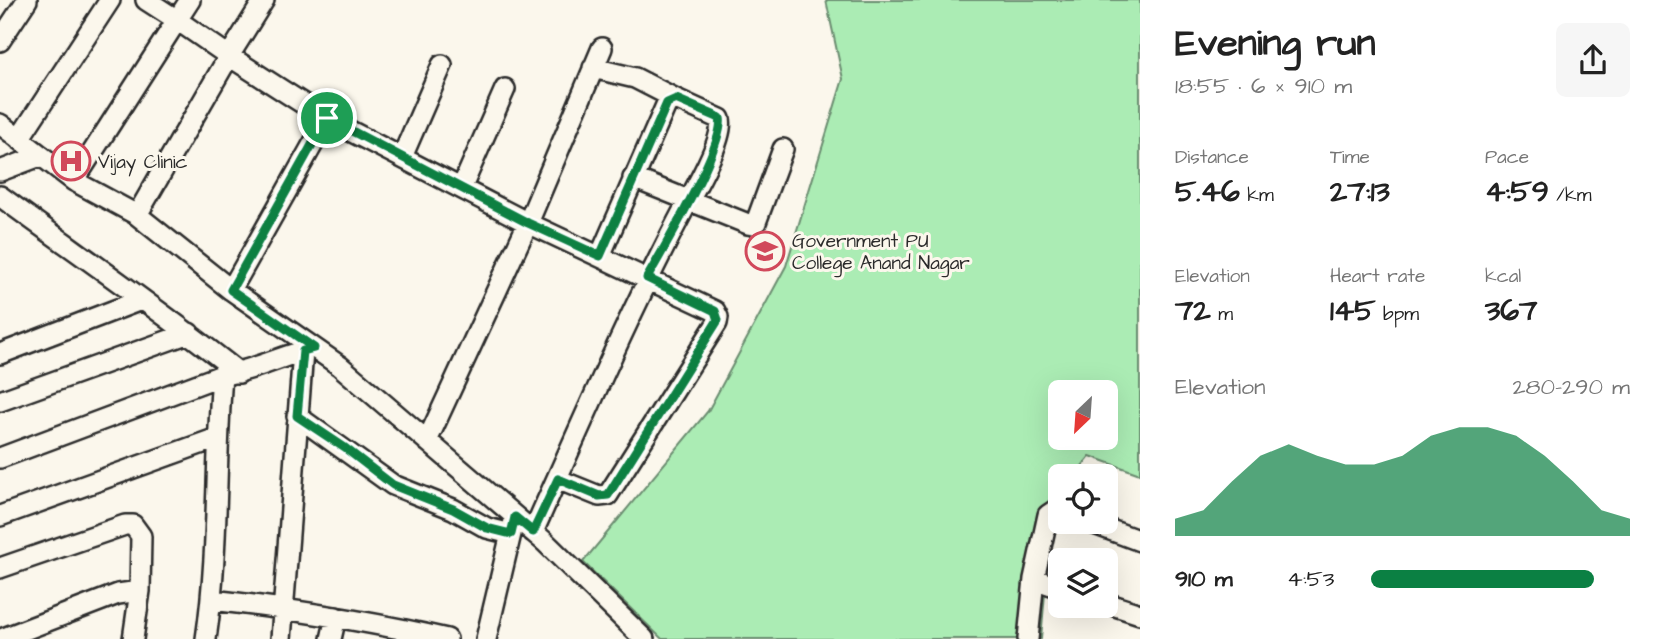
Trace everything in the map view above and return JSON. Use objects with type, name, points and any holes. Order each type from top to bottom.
[{"type":"street","points":[[0,41],[27,0]]},
{"type":"street","points":[[19,139],[110,0]]},
{"type":"street","points":[[146,0],[327,118],[528,223],[715,311],[717,323],[608,495],[599,496],[558,479]]},
{"type":"street","points":[[74,181],[190,0]]},
{"type":"street","points":[[137,215],[264,0]]},
{"type":"street","points":[[427,441],[528,223],[602,48]]},
{"type":"street","points":[[402,158],[442,65]]},
{"type":"street","points":[[533,532],[647,278],[690,200],[718,138],[721,123],[720,118],[711,113],[635,78],[593,68]]},
{"type":"street","points":[[462,187],[505,89]]},
{"type":"street","points":[[600,256],[667,103],[676,99]]},
{"type":"street","points":[[231,290],[327,118]]},
{"type":"street","points":[[0,124],[74,181],[137,215],[309,349],[340,366],[427,441],[513,525],[533,532],[644,639]]},
{"type":"street","points":[[633,178],[755,225],[783,149]]},
{"type":"street","points":[[0,171],[40,156]]},
{"type":"street","points":[[0,196],[189,333],[231,374]]},
{"type":"street","points":[[0,354],[141,300]]},
{"type":"street","points":[[0,401],[189,333]]},
{"type":"street","points":[[0,458],[231,374],[309,349]]},
{"type":"street","points":[[281,639],[297,416],[309,349]]},
{"type":"street","points":[[206,639],[212,600],[217,438],[231,374]]},
{"type":"street","points":[[297,416],[393,485],[453,509],[487,528],[513,525]]},
{"type":"street","points":[[0,516],[217,438]]},
{"type":"street","points":[[1028,639],[1034,579],[1048,515]]},
{"type":"street","points":[[0,568],[133,525],[141,536],[140,591],[133,639]]},
{"type":"street","points":[[486,639],[513,525]]},
{"type":"street","points":[[1118,533],[1140,541]]},
{"type":"street","points":[[1034,579],[1048,584]]},
{"type":"street","points":[[1,639],[118,594],[140,591]]},
{"type":"street","points":[[212,600],[282,608],[336,617],[386,632],[447,639]]},
{"type":"street","points":[[1118,607],[1140,614]]},
{"type":"street","points":[[331,639],[336,617]]},
{"type":"green space","points":[[826,0],[1140,0],[1140,474],[1090,456],[1084,464],[1048,464],[1048,534],[1050,534],[1041,639],[662,639],[583,562],[708,411],[786,266],[843,79]]},
{"type":"place","name":"Vijay Clinic","points":[[71,161]]},
{"type":"place","name":"Government PU College Anand Nagar","points":[[765,251]]},
{"type":"route","points":[[676,99],[720,118],[718,138],[690,200],[647,278],[715,311],[718,320],[608,495],[602,497],[558,479],[533,532],[515,517],[511,534],[487,528],[453,509],[393,485],[297,416],[303,351],[314,348],[231,290],[327,118],[528,223],[600,256],[667,103],[676,99]]}]
